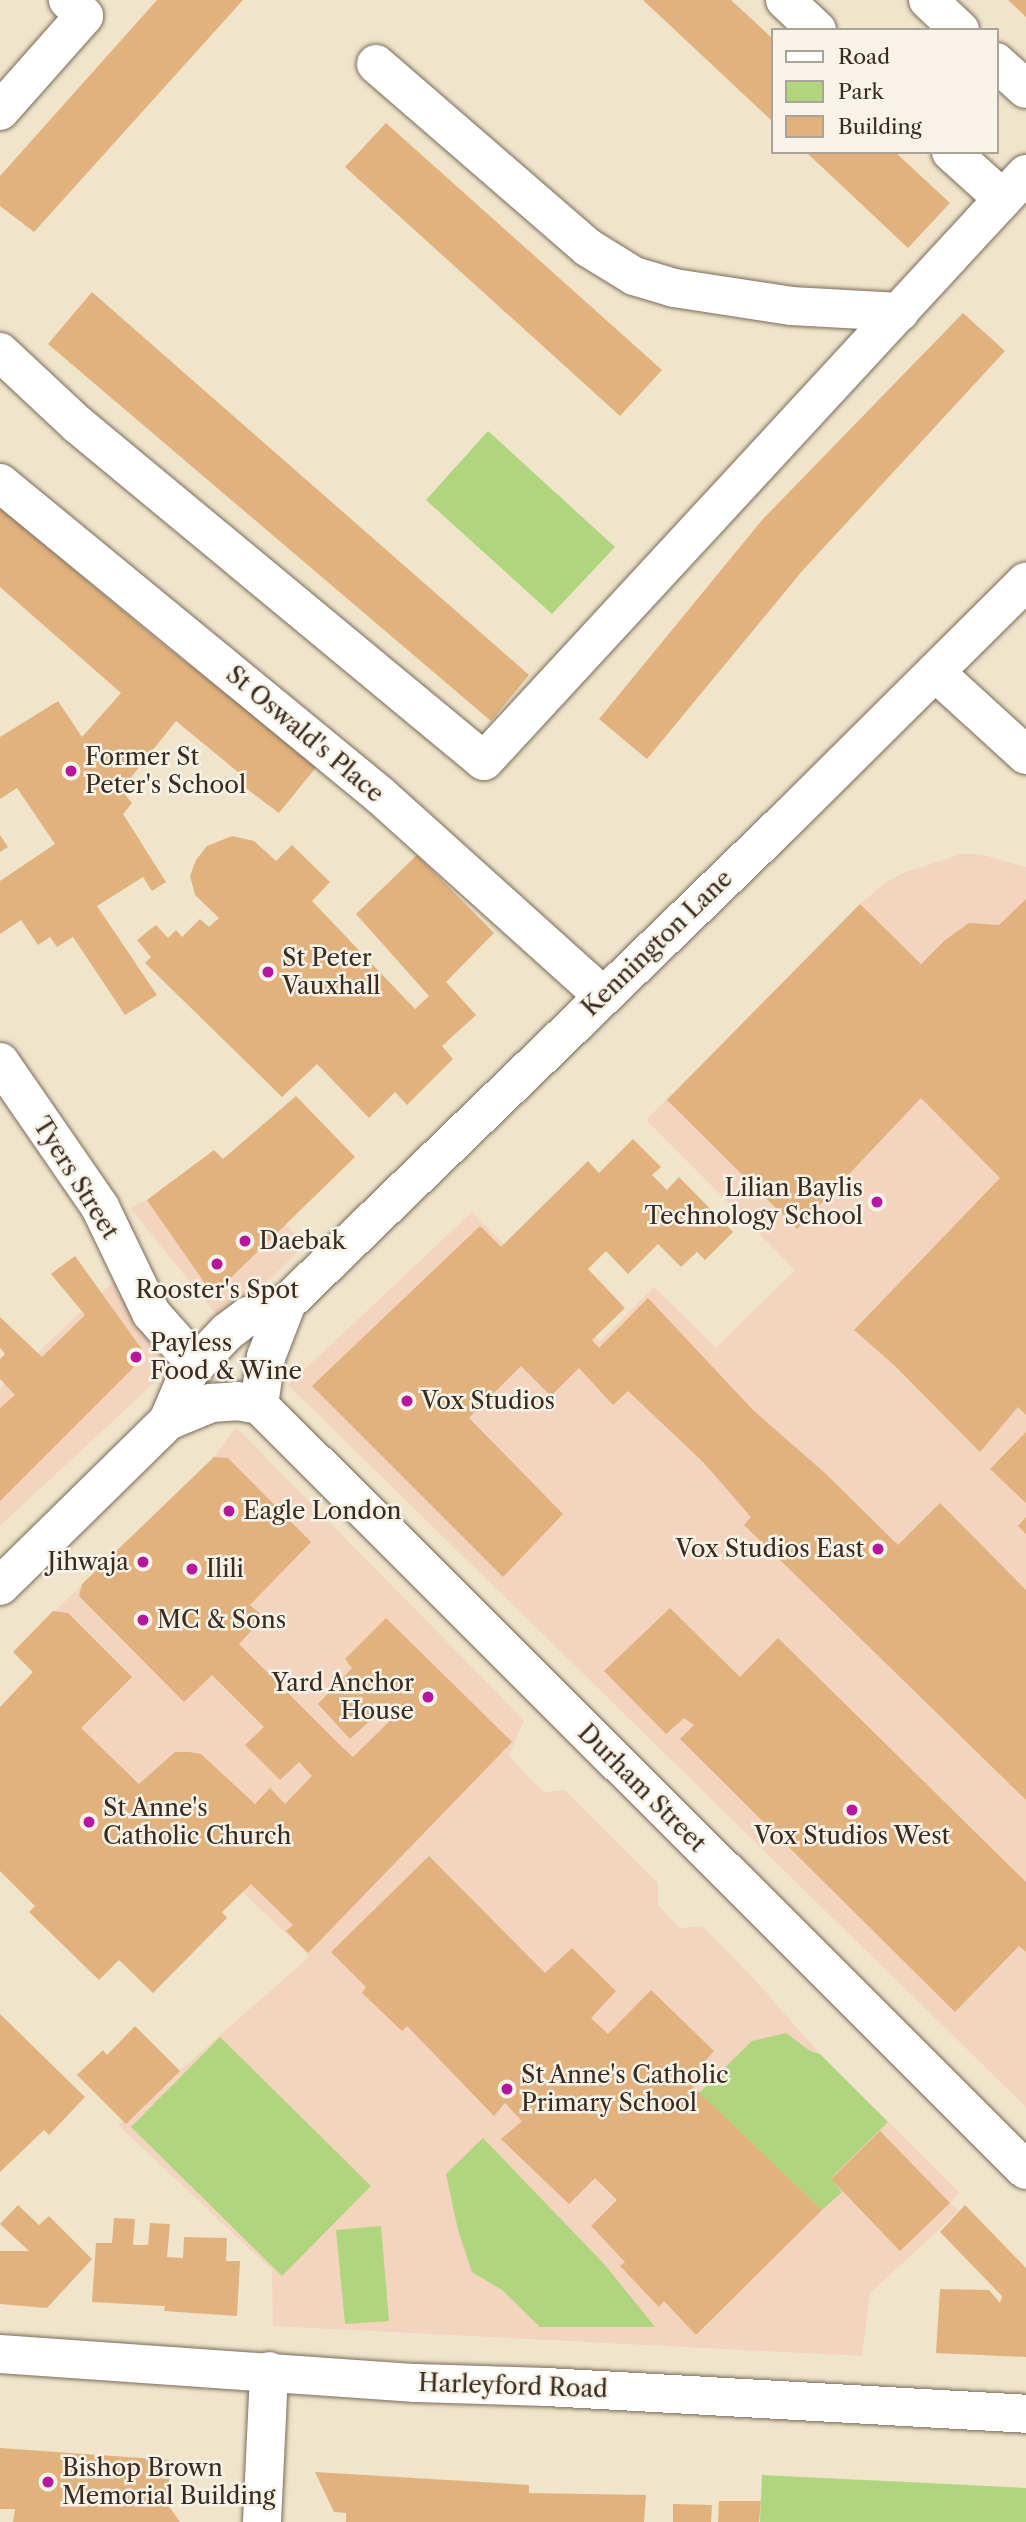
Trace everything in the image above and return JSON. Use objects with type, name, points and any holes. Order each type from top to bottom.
[{"type":"main road","points":[[0,111],[84,16],[68,0]]},
{"type":"main road","points":[[785,0],[815,28]]},
{"type":"main road","points":[[928,0],[958,28]]},
{"type":"main road","points":[[376,64],[587,247],[634,276],[674,288],[791,306],[900,313]]},
{"type":"main road","points":[[998,64],[1026,89]]},
{"type":"main road","points":[[0,352],[77,424],[484,761],[1014,187],[955,154]]},
{"type":"main road","name":"St Oswald's Place","points":[[0,483],[380,794],[603,995]]},
{"type":"main road","name":"Kennington Lane","points":[[0,1586],[168,1421],[211,1403],[237,1401],[259,1405],[266,1357],[287,1303],[1026,582]]},
{"type":"main road","points":[[935,672],[1026,755]]},
{"type":"main road","name":"Tyers Street","points":[[0,1062],[100,1208],[151,1313],[197,1364]]},
{"type":"main road","name":"Kennington Lane","points":[[168,1421],[189,1372],[197,1364],[248,1315],[287,1303]]},
{"type":"main road","name":"Durham Street","points":[[259,1405],[1026,2170]]},
{"type":"main road","name":"Harleyford Road","points":[[0,2354],[416,2382],[547,2386],[1026,2414]]},
{"type":"main road","points":[[262,2522],[269,2371]]},
{"type":"shaded area","points":[[961,854],[980,854],[1026,867],[1026,2107],[288,1385],[472,1212],[600,1341],[654,1287],[716,1348],[795,1270],[646,1120],[860,904],[886,882],[906,872]]},
{"type":"shaded area","points":[[214,1150],[305,1245],[224,1324],[130,1208],[147,1200]]},
{"type":"shaded area","points":[[117,1278],[185,1354],[0,1526],[0,1388]]},
{"type":"shaded area","name":"St Anne's Catholic Primary School","points":[[236,1427],[524,1720],[509,1755],[529,1778],[544,1792],[565,1790],[658,1883],[658,1905],[680,1928],[702,1926],[756,1981],[820,2054],[959,2192],[950,2203],[959,2211],[870,2293],[862,2356],[273,2326],[272,2270],[118,2125],[310,1956],[214,1865],[38,1687],[42,1681],[13,1652],[214,1457]]},
{"type":"green space","points":[[488,431],[615,547],[552,614],[426,500]]},
{"type":"green space","points":[[786,2033],[810,2051],[820,2054],[888,2122],[831,2178],[842,2192],[822,2210],[699,2093],[752,2041]]},
{"type":"green space","points":[[220,2037],[371,2186],[282,2276],[131,2127]]},
{"type":"green space","points":[[483,2138],[605,2265],[655,2327],[540,2327],[502,2290],[472,2272],[458,2230],[446,2174]]},
{"type":"green space","points":[[381,2226],[389,2321],[345,2324],[336,2230]]},
{"type":"green space","points":[[762,2475],[1026,2488],[1026,2522],[760,2522]]},
{"type":"building","points":[[157,0],[243,0],[34,232],[0,206],[0,176]]},
{"type":"building","points":[[643,0],[731,0],[771,37],[771,120]]},
{"type":"building","points":[[1008,0],[1026,0],[1026,17]]},
{"type":"building","points":[[386,123],[662,370],[620,416],[345,167]]},
{"type":"building","points":[[808,154],[897,154],[950,203],[908,248]]},
{"type":"building","points":[[92,292],[529,675],[491,721],[48,344]]},
{"type":"building","points":[[963,313],[1005,351],[803,570],[647,759],[599,719],[762,520]]},
{"type":"building","points":[[0,508],[164,645],[318,765],[279,813],[239,783],[244,777],[176,721],[121,790],[132,803],[123,814],[166,882],[152,891],[143,877],[97,906],[157,995],[125,1015],[73,937],[57,947],[50,937],[38,945],[21,920],[0,934],[0,881],[55,844],[17,788],[0,799],[0,737],[58,701],[82,737],[121,693],[0,587]]},
{"type":"building","points":[[0,835],[8,847],[0,852]]},
{"type":"building","name":"St Peter Vauxhall","points":[[232,836],[254,841],[276,861],[292,845],[330,882],[312,901],[415,1009],[429,996],[356,914],[417,855],[494,933],[446,982],[476,1015],[442,1046],[453,1059],[407,1105],[395,1092],[369,1118],[317,1064],[282,1097],[145,963],[151,957],[137,940],[156,925],[168,938],[176,930],[182,937],[200,919],[209,927],[219,918],[195,895],[190,876],[196,860],[207,846]]},
{"type":"building","points":[[1026,899],[1026,1415],[1018,1407],[980,1452],[894,1365],[854,1330],[1000,1178],[921,1098],[797,1229],[667,1100],[860,904],[921,964],[945,940],[969,923],[999,925]]},
{"type":"building","points":[[296,1096],[355,1157],[213,1295],[147,1200],[214,1150],[223,1159]]},
{"type":"building","points":[[633,1139],[661,1167],[652,1175],[667,1190],[679,1177],[733,1232],[705,1260],[697,1252],[681,1267],[658,1244],[628,1274],[606,1251],[588,1269],[625,1308],[592,1340],[599,1348],[648,1298],[754,1411],[826,1474],[898,1545],[940,1503],[1026,1590],[1026,1800],[744,1525],[751,1517],[703,1462],[628,1391],[613,1405],[579,1368],[551,1396],[521,1366],[469,1418],[563,1514],[503,1577],[312,1386],[480,1226],[501,1247],[588,1161],[599,1173]]},
{"type":"building","points":[[75,1256],[146,1355],[0,1501],[0,1408],[15,1395],[0,1379],[0,1359],[5,1354],[0,1348],[0,1317],[42,1357],[85,1315],[51,1274]]},
{"type":"building","points":[[1026,1432],[1026,1503],[990,1469]]},
{"type":"building","points":[[214,1457],[228,1458],[311,1542],[250,1605],[264,1617],[239,1644],[342,1747],[353,1757],[397,1714],[387,1705],[350,1739],[318,1704],[352,1668],[345,1659],[386,1618],[512,1742],[308,1953],[286,1931],[293,1925],[251,1884],[222,1912],[227,1918],[153,1993],[119,1960],[99,1980],[29,1912],[35,1906],[0,1871],[0,1707],[33,1672],[13,1652],[53,1611],[68,1613],[132,1677],[81,1728],[139,1784],[175,1752],[201,1754],[255,1804],[270,1788],[285,1804],[312,1776],[299,1762],[280,1780],[245,1745],[264,1727],[212,1675],[184,1702],[79,1596],[82,1584]]},
{"type":"building","points":[[1026,1517],[1026,1534],[1018,1526]]},
{"type":"building","name":"Vox Studios West","points":[[670,1608],[740,1677],[778,1638],[1026,1882],[1026,1952],[1019,1946],[955,2012],[680,1739],[694,1725],[684,1718],[666,1734],[604,1671]]},
{"type":"building","points":[[429,1856],[545,1973],[572,1948],[616,1991],[591,2018],[608,2034],[651,1990],[714,2051],[687,2081],[822,2210],[696,2335],[664,2301],[659,2307],[620,2266],[625,2262],[591,2226],[617,2200],[595,2178],[569,2204],[501,2139],[522,2121],[505,2103],[494,2116],[407,2026],[402,2031],[362,1993],[366,1987],[331,1952]]},
{"type":"building","points":[[0,2014],[85,2097],[49,2135],[44,2130],[0,2172]]},
{"type":"building","points":[[135,2026],[180,2071],[126,2124],[77,2075],[103,2050],[107,2055]]},
{"type":"building","points":[[880,2131],[950,2203],[900,2251],[831,2179]]},
{"type":"building","points":[[18,2205],[39,2225],[49,2216],[92,2259],[47,2308],[0,2304],[0,2251],[29,2251],[0,2224]]},
{"type":"building","points":[[965,2205],[1026,2268],[1026,2357],[936,2353],[940,2289],[989,2290],[1000,2303],[1002,2296],[940,2232]]},
{"type":"building","points":[[114,2218],[135,2219],[133,2245],[148,2245],[150,2223],[170,2224],[167,2257],[183,2258],[184,2237],[227,2238],[226,2261],[240,2261],[237,2316],[164,2311],[165,2306],[92,2302],[96,2243],[112,2243]]},
{"type":"building","points":[[0,2448],[170,2460],[168,2505],[180,2522],[13,2522],[15,2509],[0,2509]]},
{"type":"building","points":[[315,2472],[529,2485],[529,2493],[646,2495],[644,2522],[346,2522],[346,2513],[334,2512]]},
{"type":"building","points":[[719,2501],[761,2501],[759,2522],[718,2522]]},
{"type":"building","points":[[673,2504],[712,2505],[711,2522],[673,2522]]},
{"type":"place","name":"Former St Peter's School","points":[[71,771]]},
{"type":"place","name":"St Peter Vauxhall","points":[[268,972]]},
{"type":"place","name":"Lilian Baylis Technology School","points":[[877,1202]]},
{"type":"place","name":"Daebak","points":[[245,1241]]},
{"type":"place","name":"Rooster's Spot","points":[[217,1264]]},
{"type":"place","name":"Payless Food & Wine","points":[[136,1357]]},
{"type":"place","name":"Vox Studios","points":[[407,1401]]},
{"type":"place","name":"Eagle London","points":[[229,1511]]},
{"type":"place","name":"Vox Studios East","points":[[878,1549]]},
{"type":"place","name":"Jihwaja","points":[[143,1562]]},
{"type":"place","name":"Ilili","points":[[192,1569]]},
{"type":"place","name":"MC & Sons","points":[[143,1620]]},
{"type":"place","name":"Yard Anchor House","points":[[428,1697]]},
{"type":"place","name":"Vox Studios West","points":[[852,1810]]},
{"type":"place","name":"St Anne's Catholic Church","points":[[89,1822]]},
{"type":"place","name":"St Anne's Catholic Primary School","points":[[507,2089]]},
{"type":"place","name":"Bishop Brown Memorial Building","points":[[48,2482]]}]
